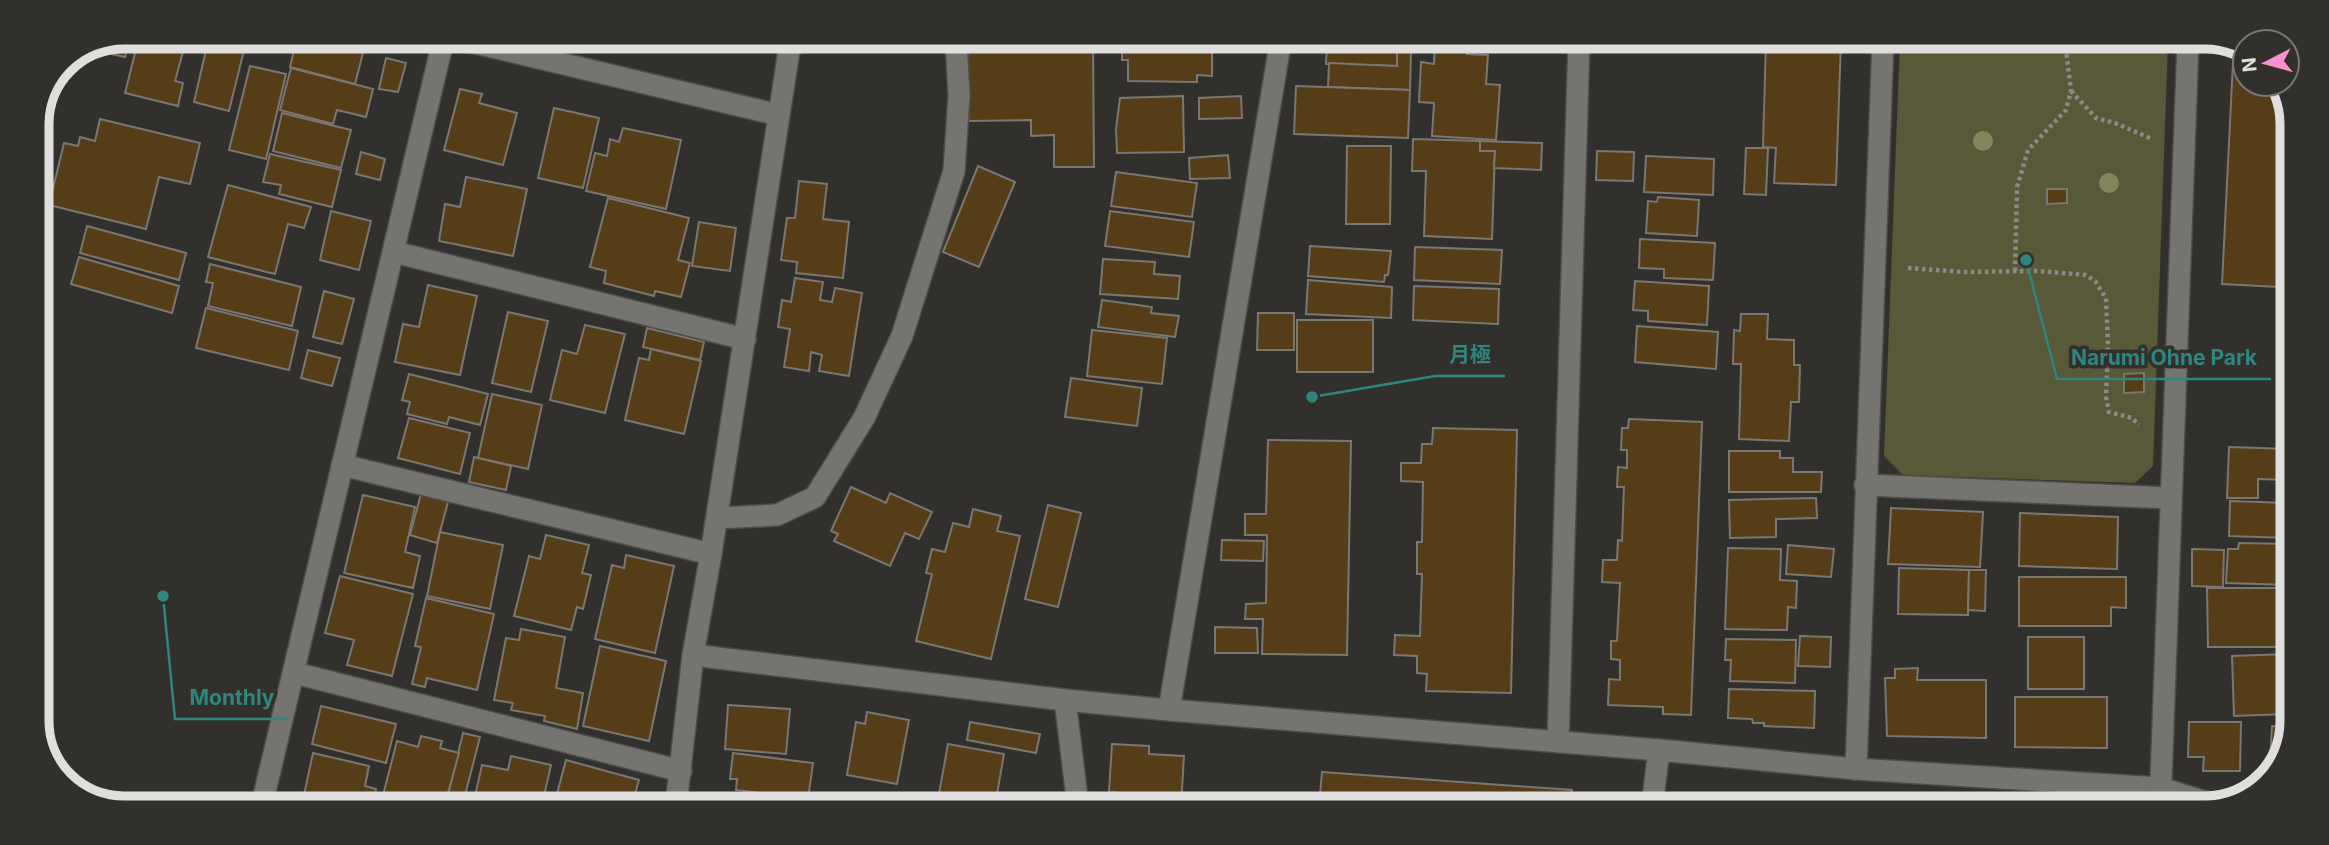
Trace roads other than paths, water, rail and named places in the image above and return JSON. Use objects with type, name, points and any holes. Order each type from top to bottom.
[{"type":"street","points":[[264,796],[441,49]]},
{"type":"street","points":[[501,49],[779,115]]},
{"type":"street","points":[[677,796],[693,655],[717,518],[789,49]]},
{"type":"street","points":[[717,518],[777,514],[815,497],[864,418],[902,336],[954,171],[959,96],[957,49]]},
{"type":"street","points":[[1169,710],[1279,49]]},
{"type":"street","points":[[1558,742],[1579,49]]},
{"type":"street","points":[[1856,769],[1883,49]]},
{"type":"street","points":[[2160,796],[2188,49]]},
{"type":"street","points":[[394,253],[745,339]]},
{"type":"street","points":[[342,465],[711,554]]},
{"type":"street","points":[[1865,485],[2170,498]]},
{"type":"street","points":[[693,655],[1065,700],[1659,750],[2139,796]]},
{"type":"street","points":[[295,673],[681,772]]},
{"type":"street","points":[[1065,700],[1077,796]]},
{"type":"street","points":[[1653,796],[1659,750]]},
{"type":"place","name":"Narumi Ohne Park","points":[[2026,260]]},
{"type":"place","name":"月極","points":[[1312,397]]},
{"type":"place","name":"Monthly","points":[[163,596]]}]
